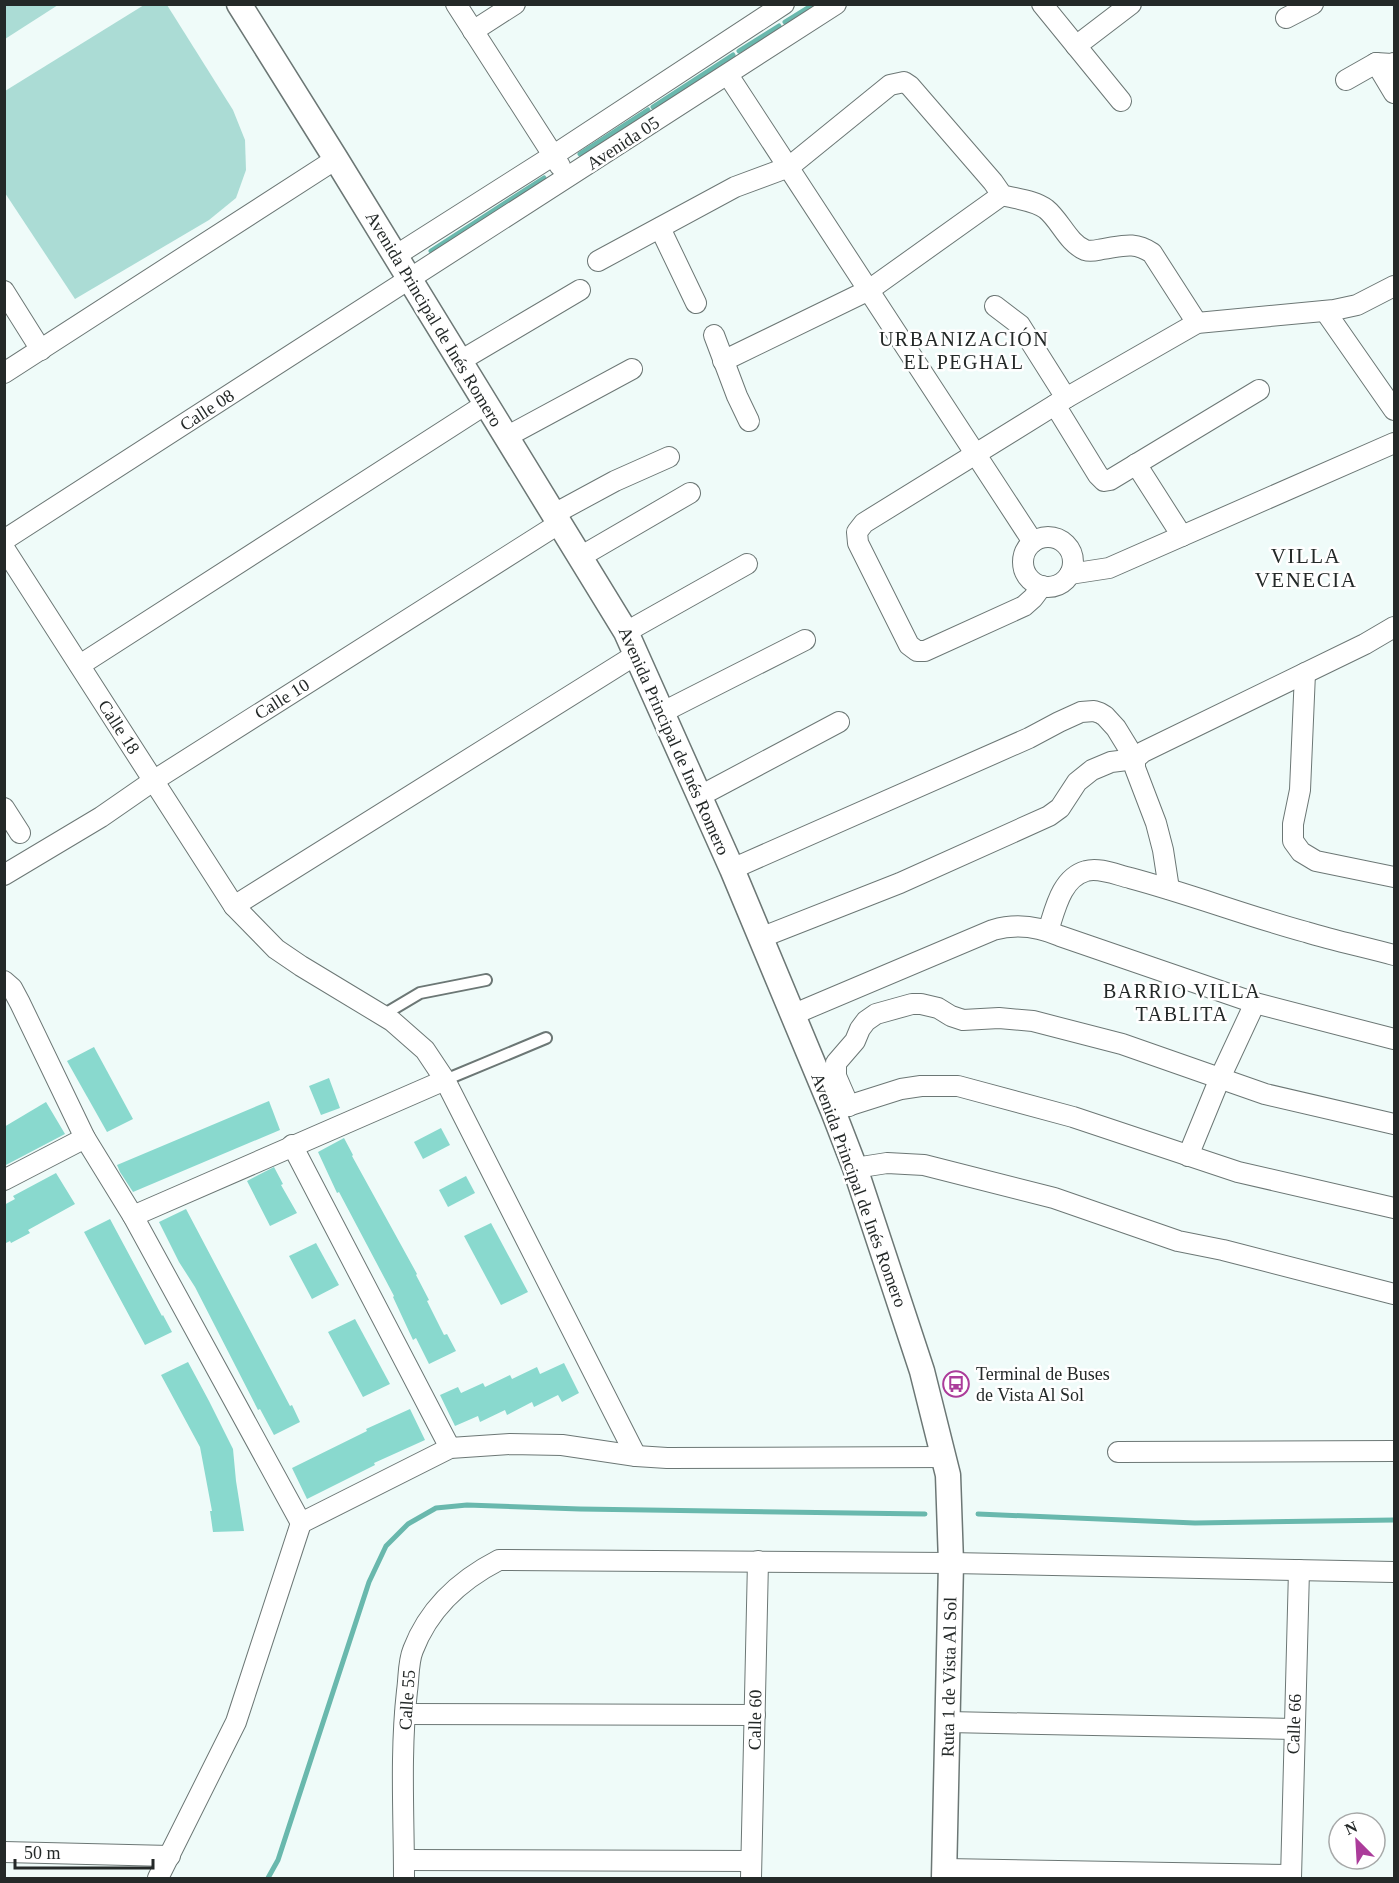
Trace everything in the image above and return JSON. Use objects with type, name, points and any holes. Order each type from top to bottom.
[{"type":"street","name":"Avenida Principal de Inés Romero","points":[[239,4],[410,279],[638,654],[732,869],[792,1015],[841,1109],[855,1168],[922,1371],[946,1466]]},
{"type":"street","points":[[456,4],[568,178]]},
{"type":"street","points":[[473,31],[515,4]]},
{"type":"street","name":"Avenida 05","points":[[395,256],[784,4]]},
{"type":"street","name":"Avenida 05","points":[[410,279],[836,4]]},
{"type":"street","points":[[1042,4],[1121,102]]},
{"type":"street","points":[[1076,46],[1131,4]]},
{"type":"street","points":[[1287,18],[1313,4]]},
{"type":"street","points":[[1347,80],[1385,63],[1395,93]]},
{"type":"street","points":[[728,75],[1033,542]]},
{"type":"street","points":[[598,261],[735,187],[789,167],[891,85],[904,82],[986,173],[1002,195],[1040,205],[1083,249],[1091,251],[1133,244],[1152,253],[1197,323]]},
{"type":"street","points":[[4,373],[336,159]]},
{"type":"street","points":[[723,361],[869,290],[1002,195]]},
{"type":"street","points":[[660,228],[696,303]]},
{"type":"street","name":"Calle 08","points":[[4,540],[410,279]]},
{"type":"street","points":[[1042,586],[1024,606],[926,651],[917,651],[909,645],[858,543],[857,532],[864,523],[1060,401],[1197,323],[1325,311],[1357,305],[1395,286]]},
{"type":"street","points":[[460,361],[580,290]]},
{"type":"street","points":[[4,291],[42,350]]},
{"type":"street","points":[[995,306],[1020,325],[1098,475],[1104,481],[1110,480],[1259,390]]},
{"type":"street","points":[[1325,311],[1395,410]]},
{"type":"street","points":[[714,335],[749,421]]},
{"type":"street","points":[[506,437],[632,369]]},
{"type":"street","points":[[80,665],[486,404]]},
{"type":"street","points":[[1070,574],[1109,568],[1393,448]]},
{"type":"street","name":"Calle 10","points":[[4,875],[101,817],[615,481],[669,457]]},
{"type":"street","points":[[1136,464],[1182,536]]},
{"type":"street","points":[[580,557],[690,493]]},
{"type":"street","points":[[1045,537],[1059,539],[1065,543],[1072,555],[1073,568],[1070,574],[1058,585],[1042,586],[1030,579],[1023,567],[1025,553],[1033,542],[1045,537]]},
{"type":"street","name":"Calle 18","points":[[4,548],[234,906],[276,949],[392,1021],[425,1050],[445,1080],[636,1456]]},
{"type":"street","points":[[626,632],[747,564]]},
{"type":"street","points":[[760,938],[900,883],[1049,816],[1060,808],[1077,782],[1092,770],[1111,762],[1135,759],[1143,752],[1365,644],[1395,627]]},
{"type":"street","points":[[663,712],[805,640]]},
{"type":"street","points":[[234,906],[638,654]]},
{"type":"street","points":[[1305,673],[1300,790],[1293,824],[1293,842],[1301,852],[1316,861],[1395,877]]},
{"type":"street","points":[[732,869],[1029,738],[1081,712],[1094,711],[1105,716],[1116,728],[1135,759],[1135,768],[1156,823],[1169,889]]},
{"type":"street","points":[[700,796],[839,722]]},
{"type":"street","points":[[4,808],[20,833]]},
{"type":"street","points":[[1048,931],[1062,893],[1072,879],[1084,871],[1098,870],[1169,889],[1306,933],[1395,955]]},
{"type":"street","points":[[792,1015],[993,930],[1024,926],[1048,931],[1255,1003],[1395,1039]]},
{"type":"street","points":[[4,981],[12,988],[20,1003],[85,1138],[133,1216],[301,1523]]},
{"type":"street","points":[[1188,1156],[1220,1078],[1255,1003]]},
{"type":"street","points":[[1395,1124],[1265,1094],[1122,1044],[1033,1021],[999,1018],[963,1020],[929,1005],[912,1004],[876,1014],[866,1021],[855,1041],[836,1064],[841,1109],[901,1089],[958,1086],[1073,1118],[1238,1172],[1395,1208]]},
{"type":"street","points":[[133,1216],[445,1080]]},
{"type":"street","points":[[4,1180],[85,1138]]},
{"type":"street","points":[[292,1145],[450,1448]]},
{"type":"street","points":[[855,1168],[887,1163],[924,1165],[1054,1198],[1178,1241],[1223,1250],[1395,1294]]},
{"type":"street","points":[[158,1878],[236,1722],[301,1523],[450,1448],[510,1444],[562,1445],[636,1456],[667,1458],[946,1466]]},
{"type":"street","points":[[1118,1452],[1395,1451]]},
{"type":"street","name":"Ruta 1 de Vista Al Sol","points":[[944,1874],[951,1563],[946,1466]]},
{"type":"street","name":"Calle 55","points":[[404,1869],[405,1714],[411,1653],[432,1614],[459,1585],[478,1570],[499,1560],[758,1561]]},
{"type":"street","points":[[758,1561],[1395,1572]]},
{"type":"street","name":"Calle 60","points":[[751,1870],[758,1561]]},
{"type":"street","name":"Calle 66","points":[[1291,1877],[1299,1570]]},
{"type":"street","points":[[405,1714],[755,1715]]},
{"type":"street","points":[[948,1722],[1294,1729]]},
{"type":"street","points":[[4,1852],[170,1856]]},
{"type":"street","points":[[404,1869],[751,1870]]},
{"type":"street","points":[[944,1874],[1291,1877]]},
{"type":"lane","points":[[383,1015],[420,993],[486,980]]},
{"type":"lane","points":[[445,1080],[546,1038]]},
{"type":"shaded area","points":[[5,4],[58,4],[58,5],[5,39]]},
{"type":"shaded area","points":[[144,5],[167,5],[233,110],[245,140],[246,170],[236,198],[209,220],[75,299],[5,193],[5,91]]},
{"type":"building","points":[[94,1047],[133,1119],[107,1132],[67,1061]]},
{"type":"building","points":[[329,1078],[340,1108],[321,1115],[309,1086]]},
{"type":"building","points":[[269,1101],[280,1130],[133,1192],[120,1172],[117,1165]]},
{"type":"building","points":[[46,1102],[65,1134],[4,1166],[4,1127]]},
{"type":"building","points":[[441,1128],[450,1145],[423,1159],[414,1142]]},
{"type":"building","points":[[344,1138],[417,1274],[444,1335],[447,1334],[456,1351],[429,1364],[416,1338],[413,1340],[394,1296],[339,1192],[337,1193],[318,1152]]},
{"type":"building","points":[[274,1167],[297,1213],[270,1226],[247,1181]]},
{"type":"building","points":[[56,1173],[75,1204],[28,1230],[30,1233],[11,1243],[10,1241],[4,1244],[4,1205],[15,1199],[13,1196]]},
{"type":"building","points":[[466,1176],[475,1193],[448,1207],[439,1190]]},
{"type":"building","points":[[186,1209],[300,1422],[274,1435],[260,1409],[258,1410],[159,1222]]},
{"type":"building","points":[[110,1219],[172,1332],[145,1345],[84,1232]]},
{"type":"building","points":[[491,1223],[528,1292],[501,1305],[464,1236]]},
{"type":"building","points":[[316,1243],[339,1285],[312,1299],[289,1256]]},
{"type":"building","points":[[355,1319],[390,1384],[363,1397],[328,1332]]},
{"type":"building","points":[[188,1362],[233,1449],[244,1531],[213,1532],[210,1511],[212,1511],[200,1447],[161,1375]]},
{"type":"building","points":[[564,1363],[579,1393],[562,1402],[558,1395],[534,1407],[532,1402],[507,1415],[505,1410],[480,1422],[478,1416],[455,1426],[440,1395],[458,1387],[461,1393],[483,1383],[485,1387],[510,1375],[512,1379],[537,1367],[540,1374]]},
{"type":"building","points":[[410,1409],[425,1440],[374,1463],[375,1465],[307,1499],[292,1468]]},
{"type":"waterway","points":[[785,22],[814,4]]},
{"type":"waterway","points":[[739,51],[779,26]]},
{"type":"waterway","points":[[653,107],[733,55]]},
{"type":"waterway","points":[[580,154],[648,110]]},
{"type":"waterway","points":[[431,251],[544,178]]},
{"type":"waterway","points":[[268,1878],[278,1860],[369,1582],[386,1546],[408,1524],[436,1508],[467,1505],[925,1514]]},
{"type":"waterway","points":[[978,1514],[1195,1523],[1394,1520]]},
{"type":"place","name":"Terminal de Buses de Vista Al Sol","points":[[956,1384]]},
{"type":"district","name":"URBANIZACIÓN EL PEGHAL","points":[[964,350]]},
{"type":"district","name":"VILLA VENECIA","points":[[1306,568]]},
{"type":"district","name":"BARRIO VILLA TABLITA","points":[[1182,1002]]}]
